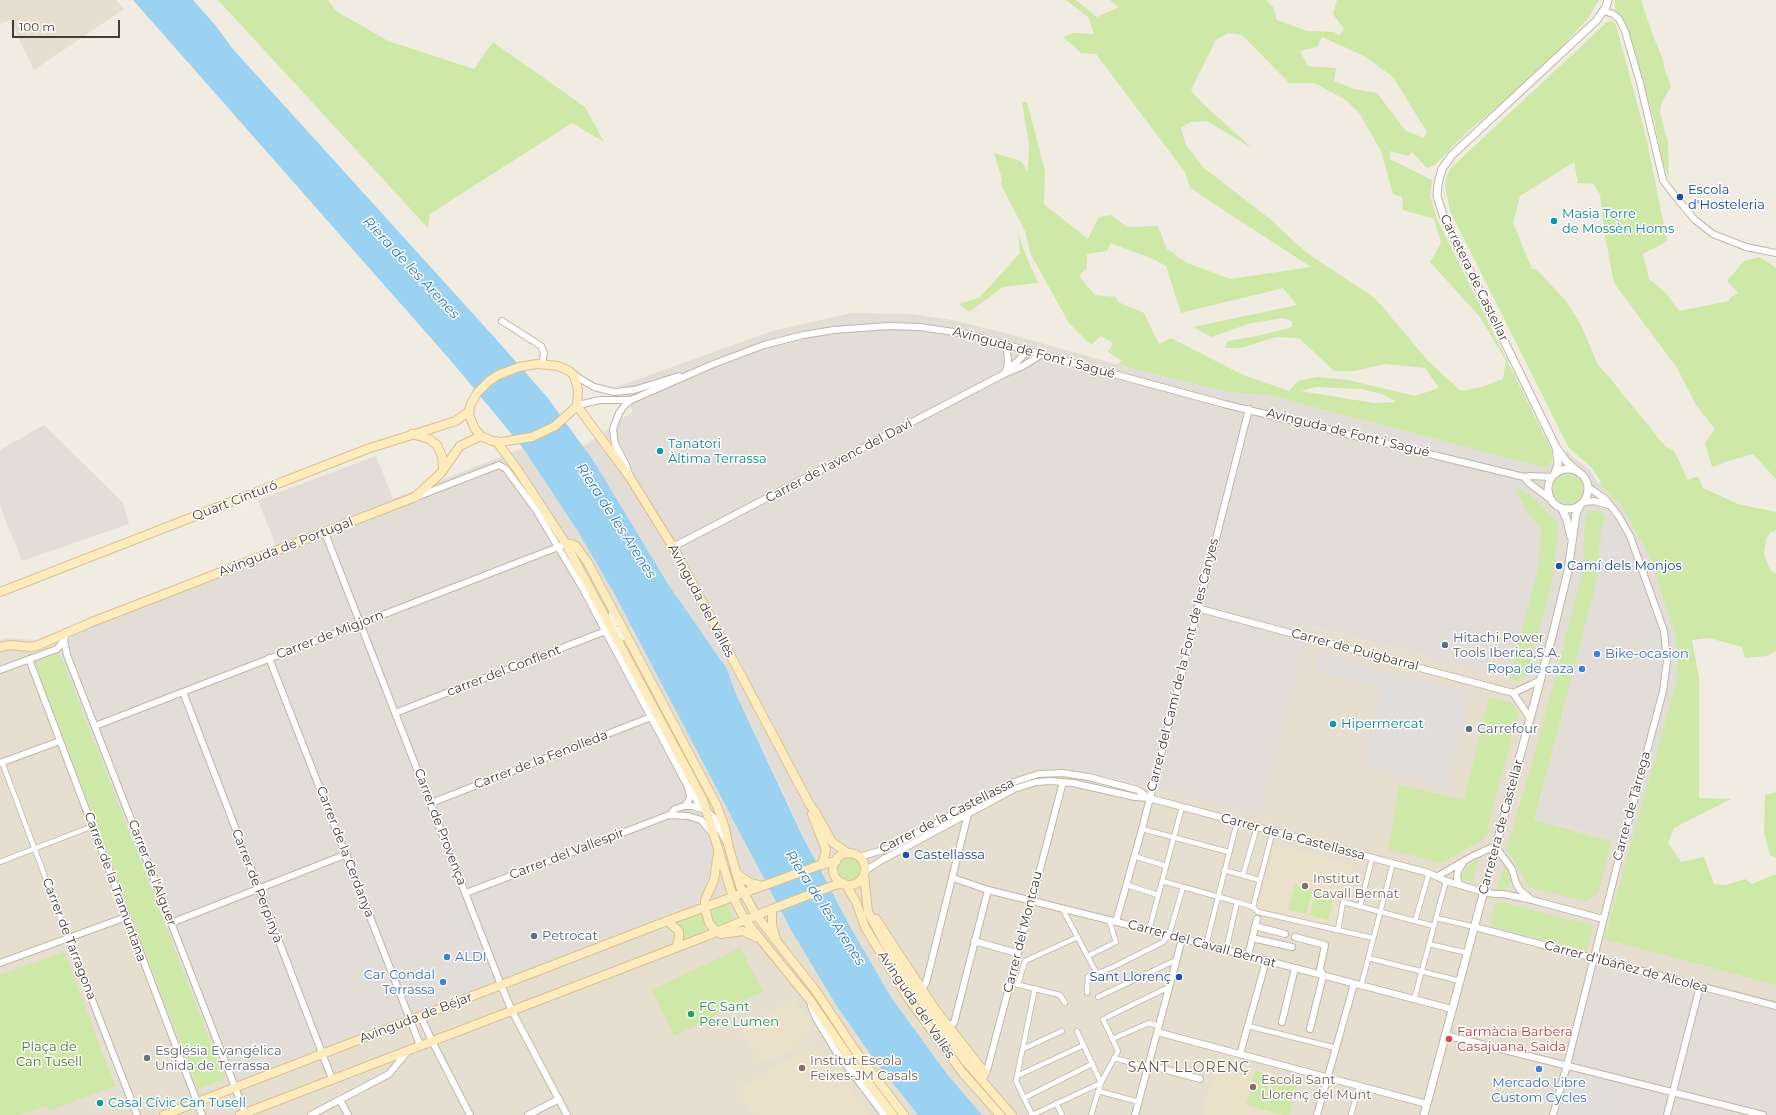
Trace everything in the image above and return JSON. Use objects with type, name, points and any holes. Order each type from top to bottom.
[{"type":"main road","points":[[542,364],[558,366],[570,371],[574,375],[578,390],[576,407],[563,420],[548,430],[532,437],[508,442],[496,442],[481,436],[472,424],[469,411],[477,393],[489,381],[512,369],[542,364]]},
{"type":"main road","name":"Avinguda del Vallès","points":[[576,407],[629,476],[673,548],[810,805],[832,842],[848,853]]},
{"type":"main road","name":"Quart Cinturó","points":[[0,592],[367,449],[456,421],[469,411]]},
{"type":"main road","points":[[412,434],[430,439],[437,445],[442,456],[444,468]]},
{"type":"main road","points":[[415,497],[437,477],[460,446],[481,436]]},
{"type":"main road","points":[[496,442],[523,477],[703,800],[704,809],[715,838],[733,897],[745,920],[810,1000],[853,1063],[893,1115]]},
{"type":"main road","name":"Avinguda de Portugal","points":[[65,636],[415,497]]},
{"type":"main road","points":[[562,545],[571,544],[576,546],[597,579],[639,657],[717,806],[736,873],[744,893],[756,915],[816,991],[859,1056],[904,1115]]},
{"type":"main road","points":[[0,646],[10,645],[31,647],[65,636]]},
{"type":"main road","name":"Avinguda del Vallès","points":[[810,805],[826,850],[837,860]]},
{"type":"main road","points":[[718,848],[714,880],[705,904],[709,923],[716,931],[726,933]]},
{"type":"main road","points":[[821,865],[826,850]]},
{"type":"main road","points":[[705,904],[733,897],[837,860],[848,853],[859,857],[864,863],[864,873],[858,882],[844,884],[835,874],[834,870],[837,860]]},
{"type":"main road","points":[[736,873],[750,883],[764,886]]},
{"type":"main road","name":"Avinguda del Vallès","points":[[864,873],[868,912],[882,939],[914,990],[1012,1115]]},
{"type":"main road","name":"Avinguda del Vallès","points":[[844,884],[856,902],[864,927],[906,995],[962,1072],[1000,1115]]},
{"type":"main road","name":"Avinguda de Béjar","points":[[242,1114],[676,948],[756,915],[832,886],[844,884]]},
{"type":"main road","name":"Avinguda de Béjar","points":[[164,1115],[667,922],[689,913],[705,904]]},
{"type":"main road","points":[[772,909],[772,925],[778,944]]},
{"type":"main road","name":"Avinguda del Vallès","points":[[868,912],[876,918],[921,989],[983,1077]]},
{"type":"main road","points":[[667,922],[679,931],[679,938],[676,948]]},
{"type":"main road","points":[[704,937],[743,931],[751,933],[761,940]]},
{"type":"street","name":"Carretera de Castellar","points":[[1578,471],[1566,461],[1556,447],[1444,218],[1437,196],[1438,184],[1444,165],[1452,155],[1587,31],[1604,11],[1608,0]]},
{"type":"street","points":[[1604,11],[1613,14],[1619,19],[1625,31],[1640,83],[1663,180],[1671,192],[1695,220],[1713,234],[1746,247],[1776,253]]},
{"type":"street","points":[[502,321],[541,346],[544,353],[542,364]]},
{"type":"street","name":"Avinguda de Font i Sagué","points":[[629,476],[626,465],[615,444],[613,429],[619,413],[631,400],[711,365],[764,345],[823,331],[861,327],[920,327],[967,334],[1164,388],[1524,477],[1553,475]]},
{"type":"street","points":[[1006,344],[1008,360],[1006,371]]},
{"type":"street","name":"Carrer de l'avenc del Davi","points":[[673,548],[1006,371],[1018,362],[1028,350]]},
{"type":"street","name":"Carrer de l'avenc del Davi","points":[[1006,371],[1023,366],[1042,354]]},
{"type":"street","points":[[574,375],[601,390],[622,392],[634,390],[711,365]]},
{"type":"street","points":[[576,407],[591,401],[631,400]]},
{"type":"street","name":"Carrer del Camí de la Font de les Canyes","points":[[1116,922],[1142,829],[1197,608],[1249,409]]},
{"type":"street","name":"Carretera de Castellar","points":[[1553,475],[1558,460],[1556,447]]},
{"type":"street","name":"Avinguda de Portugal","points":[[415,497],[499,466],[506,469],[562,545]]},
{"type":"street","points":[[1566,469],[1578,471],[1585,478],[1588,487],[1587,496],[1582,503],[1573,509],[1562,509],[1555,505],[1549,498],[1547,489],[1553,475],[1566,469]]},
{"type":"street","name":"Avinguda de Font i Sagué","points":[[1524,477],[1529,483],[1549,498]]},
{"type":"street","name":"Carrer de Tàrrega","points":[[1553,1115],[1568,1065],[1593,958],[1663,691],[1667,661],[1664,631],[1640,561],[1618,515],[1603,498],[1588,487]]},
{"type":"street","points":[[1582,503],[1594,501],[1608,504]]},
{"type":"street","name":"Carretera de Castellar","points":[[1424,1115],[1565,583],[1576,514],[1582,503]]},
{"type":"street","name":"Carretera de Castellar","points":[[1562,509],[1567,520],[1571,538]]},
{"type":"street","name":"Carrer de Provença","points":[[325,533],[501,985],[512,1011],[567,1115]]},
{"type":"street","name":"Carrer de Migjorn","points":[[95,726],[562,545]]},
{"type":"street","points":[[597,579],[598,588],[615,621],[609,630]]},
{"type":"street","name":"Carrer de Puigbarral","points":[[1197,608],[1514,693]]},
{"type":"street","points":[[609,630],[622,633],[636,658],[642,665]]},
{"type":"street","points":[[609,630],[651,717],[688,787],[704,809],[713,818],[728,844]]},
{"type":"street","name":"carrer del Conflent","points":[[395,713],[609,630]]},
{"type":"street","name":"Avinguda de Portugal","points":[[0,670],[57,649],[65,636]]},
{"type":"street","name":"Carrer de l'Alguer","points":[[65,636],[67,655],[235,1088],[242,1114]]},
{"type":"street","name":"Carrer de la Cerdanya","points":[[269,658],[347,854],[420,1046]]},
{"type":"street","name":"Carrer de la Tramuntana","points":[[29,659],[202,1115]]},
{"type":"street","points":[[1530,718],[1514,693],[1539,680]]},
{"type":"street","name":"Carrer de Perpinyà","points":[[183,692],[332,1079]]},
{"type":"street","name":"Carrer de la Fenolleda","points":[[431,803],[651,717]]},
{"type":"street","points":[[1,763],[60,740]]},
{"type":"street","name":"Carrer de Tarragona","points":[[1,763],[137,1115]]},
{"type":"street","name":"Carrer de la Castellassa","points":[[859,857],[890,848],[1011,783],[1038,774],[1057,773],[1089,777],[1138,790],[1149,798]]},
{"type":"street","name":"Carrer de la Castellassa","points":[[864,873],[882,860],[1025,785],[1043,782],[1063,782],[1135,797],[1149,798],[1429,873],[1446,881],[1460,883],[1484,892],[1504,894],[1532,900],[1603,919]]},
{"type":"street","name":"Carrer del Montcau","points":[[983,1077],[1011,983],[1017,953],[1063,782]]},
{"type":"street","points":[[684,806],[690,797],[688,787]]},
{"type":"street","points":[[684,806],[704,809]]},
{"type":"street","name":"Carrer del Vallespir","points":[[466,893],[668,815],[675,809],[684,806]]},
{"type":"street","points":[[1149,930],[1182,807]]},
{"type":"street","name":"Avinguda del Vallès","points":[[921,989],[926,983],[968,814]]},
{"type":"street","points":[[668,815],[682,815],[701,820],[715,838]]},
{"type":"street","points":[[1206,945],[1237,822]]},
{"type":"street","points":[[0,862],[93,826]]},
{"type":"street","points":[[1242,876],[1257,827]]},
{"type":"street","points":[[1142,829],[1229,852]]},
{"type":"street","points":[[1253,907],[1273,830]]},
{"type":"street","points":[[1438,876],[1475,855],[1495,846],[1512,869],[1516,883],[1520,890],[1532,900]]},
{"type":"street","points":[[171,923],[347,854]]},
{"type":"street","points":[[1134,856],[1166,866]]},
{"type":"street","points":[[1360,907],[1372,858]]},
{"type":"street","points":[[1317,1115],[1336,1048],[1368,958],[1393,863]]},
{"type":"street","points":[[1460,883],[1457,878],[1458,870],[1463,863]]},
{"type":"street","points":[[1224,870],[1260,880]]},
{"type":"street","points":[[1415,921],[1429,873]]},
{"type":"street","name":"Carrer del Cavall Bernat","points":[[953,878],[988,890],[1266,960],[1452,1010]]},
{"type":"street","points":[[1162,881],[1253,907],[1258,912],[1373,938]]},
{"type":"street","points":[[1414,1000],[1446,881]]},
{"type":"street","points":[[1504,894],[1513,890],[1516,883]]},
{"type":"street","points":[[1127,885],[1158,895]]},
{"type":"street","points":[[1088,977],[1113,967],[1163,942],[1169,935],[1183,887]]},
{"type":"street","name":"Avinguda del Vallès","points":[[947,1026],[954,1023],[988,890]]},
{"type":"street","points":[[1226,950],[1237,902]]},
{"type":"street","points":[[1338,930],[1343,902],[1380,913],[1434,926]]},
{"type":"street","points":[[1062,908],[1096,972],[1088,977]]},
{"type":"street","points":[[0,964],[126,917]]},
{"type":"street","points":[[1436,918],[1475,927]]},
{"type":"street","points":[[1248,956],[1257,919]]},
{"type":"street","points":[[1088,956],[1116,942],[1109,920]]},
{"type":"street","points":[[1255,926],[1285,934]]},
{"type":"street","name":"Carrer d'Ibáñez de Alcolea","points":[[1475,927],[1776,1006]]},
{"type":"street","points":[[1018,984],[1025,961],[1078,937]]},
{"type":"street","points":[[1295,937],[1325,945],[1320,969],[1323,976],[1310,1029]]},
{"type":"street","points":[[1252,938],[1292,947]]},
{"type":"street","points":[[1135,1115],[1139,1102],[1144,1093],[1148,1066],[1182,939]]},
{"type":"street","points":[[974,941],[1017,953]]},
{"type":"street","points":[[1429,944],[1468,953]]},
{"type":"street","points":[[1368,958],[1460,981]]},
{"type":"street","points":[[1098,997],[1176,960]]},
{"type":"street","points":[[1240,1054],[1266,960]]},
{"type":"street","points":[[1282,1022],[1295,968]]},
{"type":"street","points":[[1087,993],[1088,977]]},
{"type":"street","points":[[1011,983],[1060,995],[1065,1003]]},
{"type":"street","points":[[1667,1115],[1700,986]]},
{"type":"street","points":[[1091,1115],[1101,1082],[1118,1051],[1105,1018],[1169,987]]},
{"type":"street","points":[[1036,988],[1016,1081],[1032,1115],[1101,1082]]},
{"type":"street","points":[[810,1000],[816,1018],[836,1050],[884,1115]]},
{"type":"street","points":[[421,1016],[432,1041],[470,1115]]},
{"type":"street","points":[[1112,1039],[1149,1023],[1159,1026]]},
{"type":"street","points":[[1248,1026],[1336,1048]]},
{"type":"street","points":[[1023,1049],[1062,1031]]},
{"type":"street","points":[[1077,1031],[1101,1082]]},
{"type":"street","points":[[1157,1032],[1427,1104]]},
{"type":"street","points":[[1445,1035],[1764,1115]]},
{"type":"street","points":[[1017,1076],[1084,1045]]},
{"type":"street","points":[[311,1115],[389,1074],[409,1050]]},
{"type":"street","points":[[1114,1058],[1200,1079]]},
{"type":"street","points":[[1024,1098],[1092,1064]]},
{"type":"street","points":[[1351,1115],[1359,1086]]},
{"type":"street","points":[[1098,1091],[1139,1102]]},
{"type":"street","points":[[528,1115],[559,1099]]},
{"type":"street","points":[[340,1100],[348,1115]]},
{"type":"street","points":[[1056,1103],[1062,1115]]},
{"type":"shaded area","points":[[0,0],[116,0],[124,9],[34,70],[10,20],[0,24]]},
{"type":"shaded area","points":[[852,313],[911,314],[952,320],[1005,333],[1134,369],[1227,392],[1272,396],[1545,468],[1567,451],[1589,469],[1599,484],[1621,506],[1649,556],[1675,634],[1679,669],[1632,842],[1535,819],[1570,690],[1482,671],[1311,626],[1259,814],[1157,790],[1087,771],[1048,766],[1018,774],[874,846],[858,848],[844,841],[812,854],[736,694],[727,669],[668,584],[593,460],[583,447],[633,411],[619,386],[772,331]]},
{"type":"shaded area","points":[[966,384],[967,386],[910,416],[909,414]]},
{"type":"shaded area","points":[[1289,407],[1379,431],[1373,435],[1282,412]]},
{"type":"shaded area","points":[[916,423],[915,430],[880,447],[881,441]]},
{"type":"shaded area","points":[[44,425],[123,503],[129,524],[22,561],[0,506],[0,450]]},
{"type":"shaded area","points":[[1395,435],[1492,461],[1485,465],[1387,439]]},
{"type":"shaded area","points":[[523,448],[577,530],[615,595],[763,875],[231,1091],[53,633],[276,546],[258,500],[376,456],[393,499]]},
{"type":"shaded area","points":[[866,449],[865,456],[842,468],[843,461]]},
{"type":"shaded area","points":[[1505,464],[1532,471],[1527,475],[1499,468]]},
{"type":"shaded area","points":[[827,469],[825,476],[802,488],[804,482]]},
{"type":"shaded area","points":[[782,493],[780,500],[758,512],[760,504]]},
{"type":"shaded area","points":[[744,513],[742,520],[720,531],[721,525]]},
{"type":"shaded area","points":[[1610,518],[1619,533],[1623,551],[1607,558],[1603,558],[1603,525],[1605,520]]},
{"type":"shaded area","points":[[1310,626],[1482,671],[1570,690],[1535,819],[1632,842],[1604,939],[1776,985],[1776,1115],[982,1115],[947,1074],[891,997],[852,930],[812,854],[844,841],[858,848],[1018,774],[1048,766],[1087,771],[1157,790],[1259,814]]},
{"type":"shaded area","points":[[53,633],[231,1091],[763,875],[791,930],[836,1005],[875,1061],[918,1115],[0,1115],[0,640],[5,638],[35,640]]},
{"type":"shaded area","points":[[1319,653],[1470,692],[1447,787],[1363,765],[1382,689],[1313,671]]},
{"type":"shaded area","name":"Institut Cavall Bernat","points":[[1275,844],[1352,864],[1335,927],[1258,909]]},
{"type":"shaded area","points":[[463,912],[485,973],[481,979],[456,989],[453,981],[475,972],[453,916]]},
{"type":"shaded area","points":[[1595,964],[1776,1011],[1776,1115],[1556,1115]]},
{"type":"shaded area","points":[[794,998],[812,1026],[808,1036],[789,1052],[761,1063],[739,1030]]},
{"type":"shaded area","name":"Institut Escola Feixes-JM Casals","points":[[812,1045],[870,1115],[754,1115],[735,1091]]},
{"type":"shaded area","name":"Escola Sant Llorenç del Munt","points":[[1217,1058],[1294,1079],[1293,1081],[1298,1083],[1289,1115],[1202,1115]]},
{"type":"shaded area","points":[[1577,1074],[1622,1085],[1614,1115],[1558,1115],[1568,1079]]},
{"type":"green space","points":[[218,0],[328,0],[336,11],[388,41],[474,69],[493,42],[585,107],[604,142],[572,123],[430,214],[428,228]]},
{"type":"green space","points":[[1066,0],[1076,0],[1097,17],[1119,7],[1110,0],[1266,0],[1273,7],[1277,20],[1307,31],[1334,32],[1339,36],[1344,29],[1333,14],[1337,0],[1599,0],[1589,17],[1557,52],[1508,98],[1467,132],[1435,165],[1427,168],[1412,152],[1408,156],[1390,151],[1390,159],[1432,180],[1430,196],[1437,219],[1552,451],[1552,462],[1545,468],[1272,396],[1227,392],[1134,369],[1118,364],[1122,361],[1108,352],[1113,343],[1101,336],[1091,345],[1069,323],[1031,255],[1025,231],[1001,185],[1002,179],[994,153],[1021,161],[1028,172],[1029,145],[1022,102],[1027,102],[1045,171],[1044,204],[1088,239],[1099,217],[1111,215],[1127,227],[1158,226],[1167,249],[1187,263],[1230,279],[1311,267],[1190,188],[1185,172],[1096,54],[1081,53],[1063,37],[1073,33],[1094,34],[1089,18]],"holes":[[[1228,33],[1242,35],[1289,83],[1314,83],[1346,100],[1360,114],[1381,151],[1393,194],[1402,197],[1403,210],[1434,219],[1441,243],[1430,262],[1480,317],[1506,361],[1503,379],[1482,387],[1461,391],[1428,361],[1375,298],[1308,254],[1270,219],[1204,168],[1186,145],[1181,128],[1190,122],[1207,121],[1252,148],[1201,102],[1191,90],[1216,40]],[[1322,37],[1364,56],[1393,77],[1427,132],[1424,138],[1406,131],[1377,93],[1354,89],[1334,81],[1336,68],[1308,66],[1300,51],[1317,47]],[[1110,243],[1153,259],[1166,266],[1181,313],[1283,288],[1297,305],[1193,327],[1212,337],[1248,324],[1282,318],[1292,321],[1292,327],[1262,335],[1228,341],[1225,348],[1241,348],[1276,337],[1299,338],[1334,371],[1354,371],[1385,364],[1425,368],[1439,388],[1415,396],[1348,380],[1317,377],[1298,381],[1289,391],[1241,374],[1171,338],[1159,344],[1144,313],[1118,302],[1116,297],[1095,295],[1079,276],[1087,268],[1087,254],[1107,251]],[[1316,387],[1362,389],[1385,395],[1396,402],[1374,403],[1301,391]]]},
{"type":"green space","points":[[1615,0],[1641,0],[1671,86],[1661,104],[1660,112],[1668,143],[1669,179],[1663,164],[1654,120],[1623,17],[1615,11]]},
{"type":"green space","points":[[1612,21],[1616,25],[1647,141],[1667,241],[1643,254],[1649,279],[1666,293],[1679,311],[1729,301],[1730,298],[1738,293],[1727,281],[1744,261],[1759,257],[1774,266],[1776,269],[1776,479],[1753,454],[1712,467],[1705,443],[1715,429],[1696,405],[1677,368],[1614,283],[1605,236],[1600,195],[1594,184],[1578,183],[1574,162],[1520,196],[1513,223],[1532,269],[1536,269],[1566,301],[1580,323],[1598,365],[1664,445],[1674,451],[1688,480],[1698,476],[1703,488],[1738,504],[1776,512],[1776,530],[1770,533],[1766,539],[1764,554],[1770,570],[1776,574],[1776,651],[1767,656],[1745,658],[1742,647],[1709,638],[1692,640],[1699,677],[1699,798],[1731,799],[1674,828],[1668,843],[1681,862],[1704,857],[1714,884],[1726,885],[1745,879],[1752,884],[1776,874],[1776,985],[1604,939],[1675,687],[1678,666],[1675,634],[1649,556],[1621,506],[1599,484],[1601,482],[1592,468],[1569,448],[1450,211],[1445,186],[1447,176],[1451,168],[1607,22]]},
{"type":"green space","points":[[1018,232],[1038,283],[1003,287],[969,312],[959,304],[979,298],[1020,253]]},
{"type":"green space","points":[[1568,474],[1579,478],[1583,489],[1579,500],[1568,504],[1557,500],[1553,489],[1557,478]]},
{"type":"green space","points":[[1515,489],[1523,490],[1556,520],[1558,531],[1553,577],[1527,675],[1517,681],[1509,679],[1538,570],[1541,528],[1528,513]]},
{"type":"green space","points":[[1592,511],[1598,511],[1605,516],[1601,531],[1596,583],[1534,820],[1611,842],[1598,894],[1584,901],[1529,887],[1507,848],[1531,767],[1577,594],[1583,568],[1585,518],[1587,514]]},
{"type":"green space","points":[[60,653],[225,1079],[198,1089],[35,662]]},
{"type":"green space","points":[[1489,697],[1511,702],[1518,713],[1488,825],[1489,831],[1483,839],[1442,863],[1388,849],[1400,785],[1464,800]]},
{"type":"green space","points":[[1776,792],[1776,858],[1770,855],[1764,832],[1765,795]]},
{"type":"green space","points":[[849,858],[857,861],[860,869],[857,877],[849,880],[841,877],[838,869],[841,861]]},
{"type":"green space","points":[[1479,858],[1472,882],[1460,879],[1467,867]]},
{"type":"green space","points":[[1505,864],[1511,881],[1508,888],[1501,890],[1498,889]]},
{"type":"green space","points":[[1295,885],[1313,889],[1306,914],[1288,910]]},
{"type":"green space","points":[[1317,890],[1334,894],[1328,920],[1310,915]]},
{"type":"green space","points":[[1501,902],[1593,926],[1587,950],[1490,926],[1494,907],[1496,904]]},
{"type":"green space","points":[[726,904],[734,919],[722,925],[715,924],[712,920],[712,912]]},
{"type":"green space","points":[[701,913],[707,930],[682,940],[681,928],[676,922]]},
{"type":"green space","name":"FC Sant Pere Lumen","points":[[740,948],[763,991],[675,1036],[652,990]]},
{"type":"green space","name":"Plaça de Can Tusell","points":[[64,952],[115,1086],[49,1111],[47,1105],[18,1115],[0,1115],[0,975]]},
{"type":"green space","points":[[1255,1071],[1298,1083],[1289,1115],[1246,1105]]},
{"type":"water","name":"Riera de les Arenes","points":[[133,0],[193,0],[216,26],[232,48],[547,397],[593,460],[668,584],[727,669],[736,694],[802,835],[852,930],[891,997],[947,1074],[982,1115],[918,1115],[875,1061],[836,1005],[791,930],[615,595],[577,530],[523,448],[452,362]]},
{"type":"place","name":"Escola d'Hosteleria","points":[[1680,197]]},
{"type":"place","name":"Masia Torre de Mossèn Homs","points":[[1554,221]]},
{"type":"place","name":"Tanatori Àltima Terrassa","points":[[660,451]]},
{"type":"place","name":"Camí dels Monjos","points":[[1559,566]]},
{"type":"place","name":"Hitachi Power Tools Iberica,S.A.","points":[[1445,645]]},
{"type":"place","name":"Bike-ocasion","points":[[1597,654]]},
{"type":"place","name":"Ropa de caza","points":[[1582,669]]},
{"type":"place","name":"Hipermercat","points":[[1333,724]]},
{"type":"place","name":"Carrefour","points":[[1469,729]]},
{"type":"place","name":"Castellassa","points":[[906,855]]},
{"type":"place","name":"Institut Cavall Bernat","points":[[1305,886]]},
{"type":"place","name":"Petrocat","points":[[534,936]]},
{"type":"place","name":"ALDI","points":[[447,957]]},
{"type":"place","name":"Sant Llorenç","points":[[1179,977]]},
{"type":"place","name":"Car Condal Terrassa","points":[[443,982]]},
{"type":"place","name":"FC Sant Pere Lumen","points":[[691,1014]]},
{"type":"place","name":"Farmàcia Barbera Casajuana, Saida","points":[[1449,1039]]},
{"type":"place","name":"Església Evangèlica Unida de Terrassa","points":[[147,1058]]},
{"type":"place","name":"Institut Escola Feixes-JM Casals","points":[[802,1068]]},
{"type":"place","name":"Mercado Libre Custom Cycles","points":[[1539,1069]]},
{"type":"place","name":"Escola Sant Llorenç del Munt","points":[[1253,1087]]},
{"type":"place","name":"Casal Cívic Can Tusell","points":[[100,1103]]},
{"type":"district","name":"SANT LLORENÇ","points":[[1189,1068]]}]
